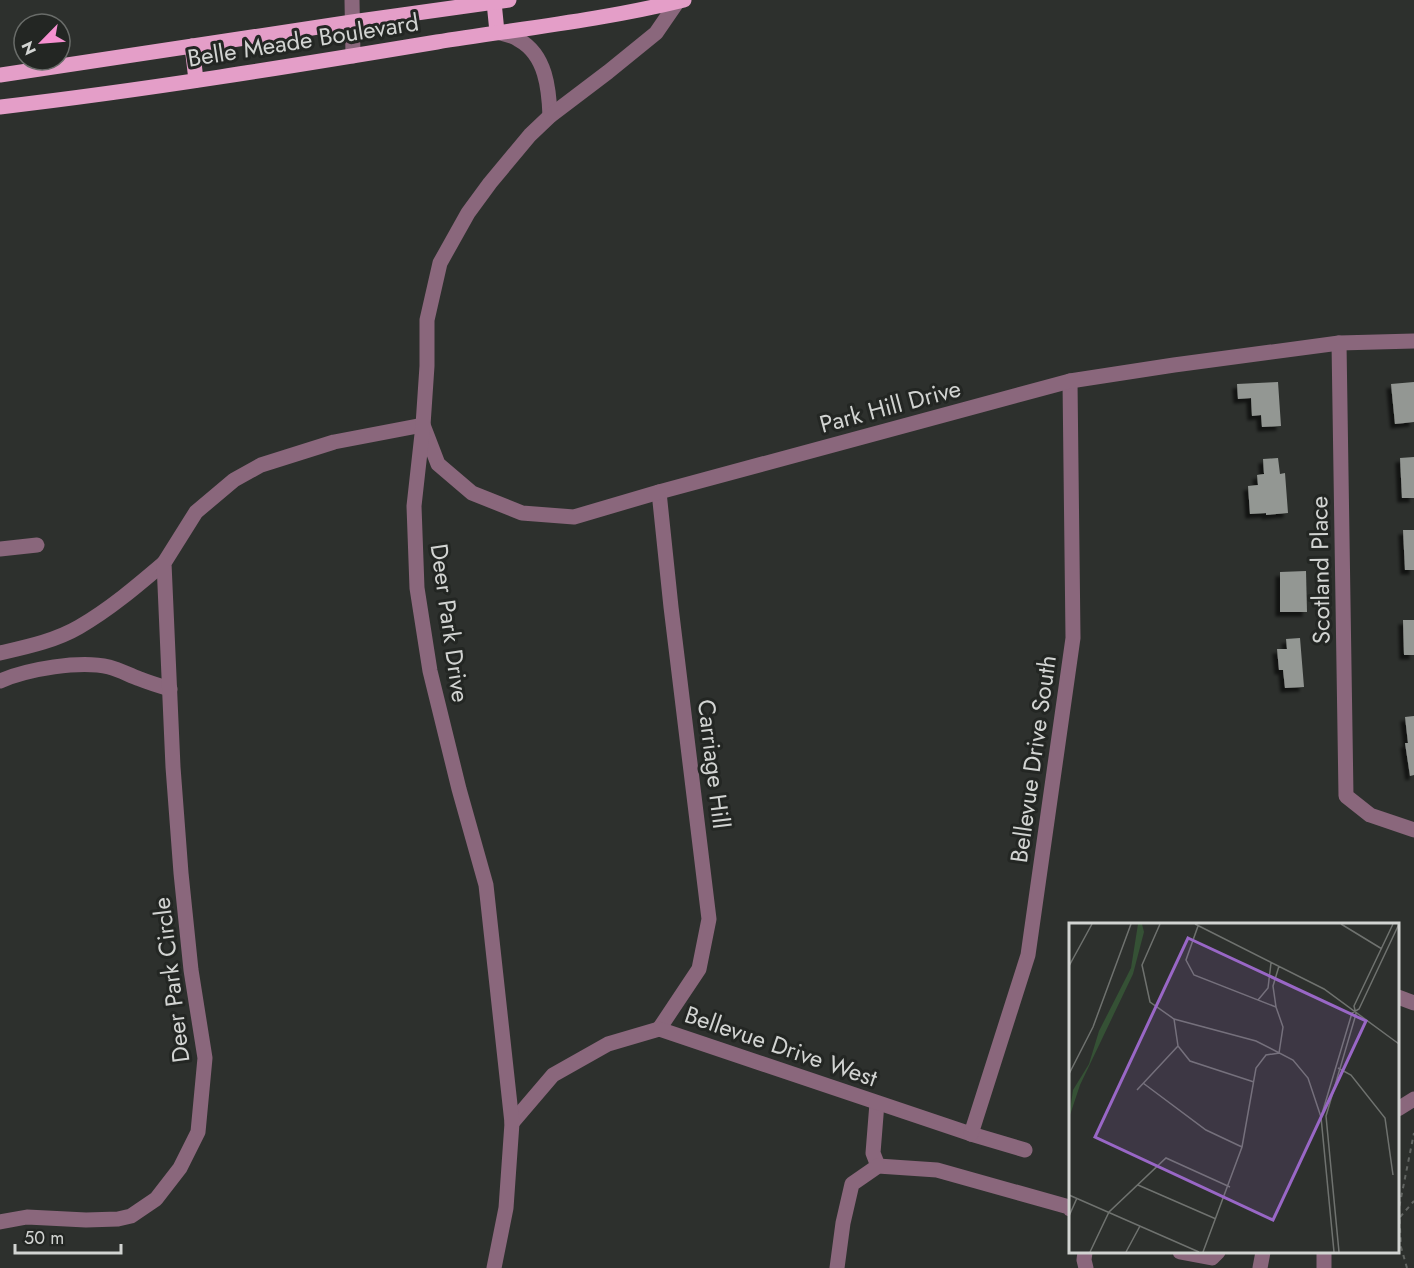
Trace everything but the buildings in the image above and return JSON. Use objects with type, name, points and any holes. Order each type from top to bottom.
[{"type":"main road","name":"Belle Meade Boulevard","points":[[0,107],[63,100],[353,56],[622,13],[680,0]]},
{"type":"main road","name":"Belle Meade Boulevard","points":[[0,75],[502,1]]},
{"type":"main road","points":[[497,32],[502,1]]},
{"type":"main road","points":[[192,46],[196,80]]},
{"type":"street","points":[[352,0],[353,56]]},
{"type":"street","name":"Deer Park Drive","points":[[494,1268],[506,1208],[512,1123],[486,885],[461,799],[430,671],[417,588],[414,506],[423,425],[427,320],[440,263],[468,213],[490,183],[530,135],[550,116],[656,33],[680,0]]},
{"type":"street","points":[[497,32],[521,40],[539,62],[546,76],[550,116]]},
{"type":"street","name":"Park Hill Drive","points":[[423,425],[438,464],[472,493],[522,513],[574,517],[1070,381],[1339,343],[1414,341]]},
{"type":"street","name":"Scotland Place","points":[[1339,343],[1346,796],[1370,815],[1414,831]]},
{"type":"street","name":"Bellevue Drive South","points":[[971,1134],[1028,955],[1074,638],[1070,381]]},
{"type":"street","points":[[0,653],[48,640],[78,628],[120,600],[164,563],[196,512],[234,480],[261,465],[334,442],[423,425]]},
{"type":"street","name":"Carriage Hill","points":[[659,492],[709,919],[699,969],[659,1029]]},
{"type":"street","points":[[0,549],[37,545]]},
{"type":"street","name":"Deer Park Circle","points":[[0,1222],[27,1217],[87,1220],[118,1219],[131,1216],[156,1199],[180,1168],[198,1132],[206,1058],[191,970],[181,873],[173,770],[164,563]]},
{"type":"street","points":[[0,681],[38,670],[90,664],[118,670],[170,689]]},
{"type":"street","points":[[1399,997],[1414,1003]]},
{"type":"street","name":"Bellevue Drive West","points":[[512,1123],[554,1075],[608,1044],[659,1029],[877,1103],[1025,1150]]},
{"type":"street","points":[[1399,1109],[1414,1099]]},
{"type":"street","points":[[877,1103],[873,1153],[878,1166]]},
{"type":"street","points":[[837,1268],[843,1223],[852,1184],[878,1166],[937,1170],[1069,1207]]},
{"type":"street","points":[[1085,1253],[1086,1268]]},
{"type":"street","points":[[1188,1253],[1213,1259]]},
{"type":"street","points":[[1260,1268],[1263,1253]]},
{"type":"path","points":[[1407,1268],[1401,1246],[1399,1208],[1414,1133]]},
{"type":"path","points":[[1400,1217],[1414,1202]]}]
